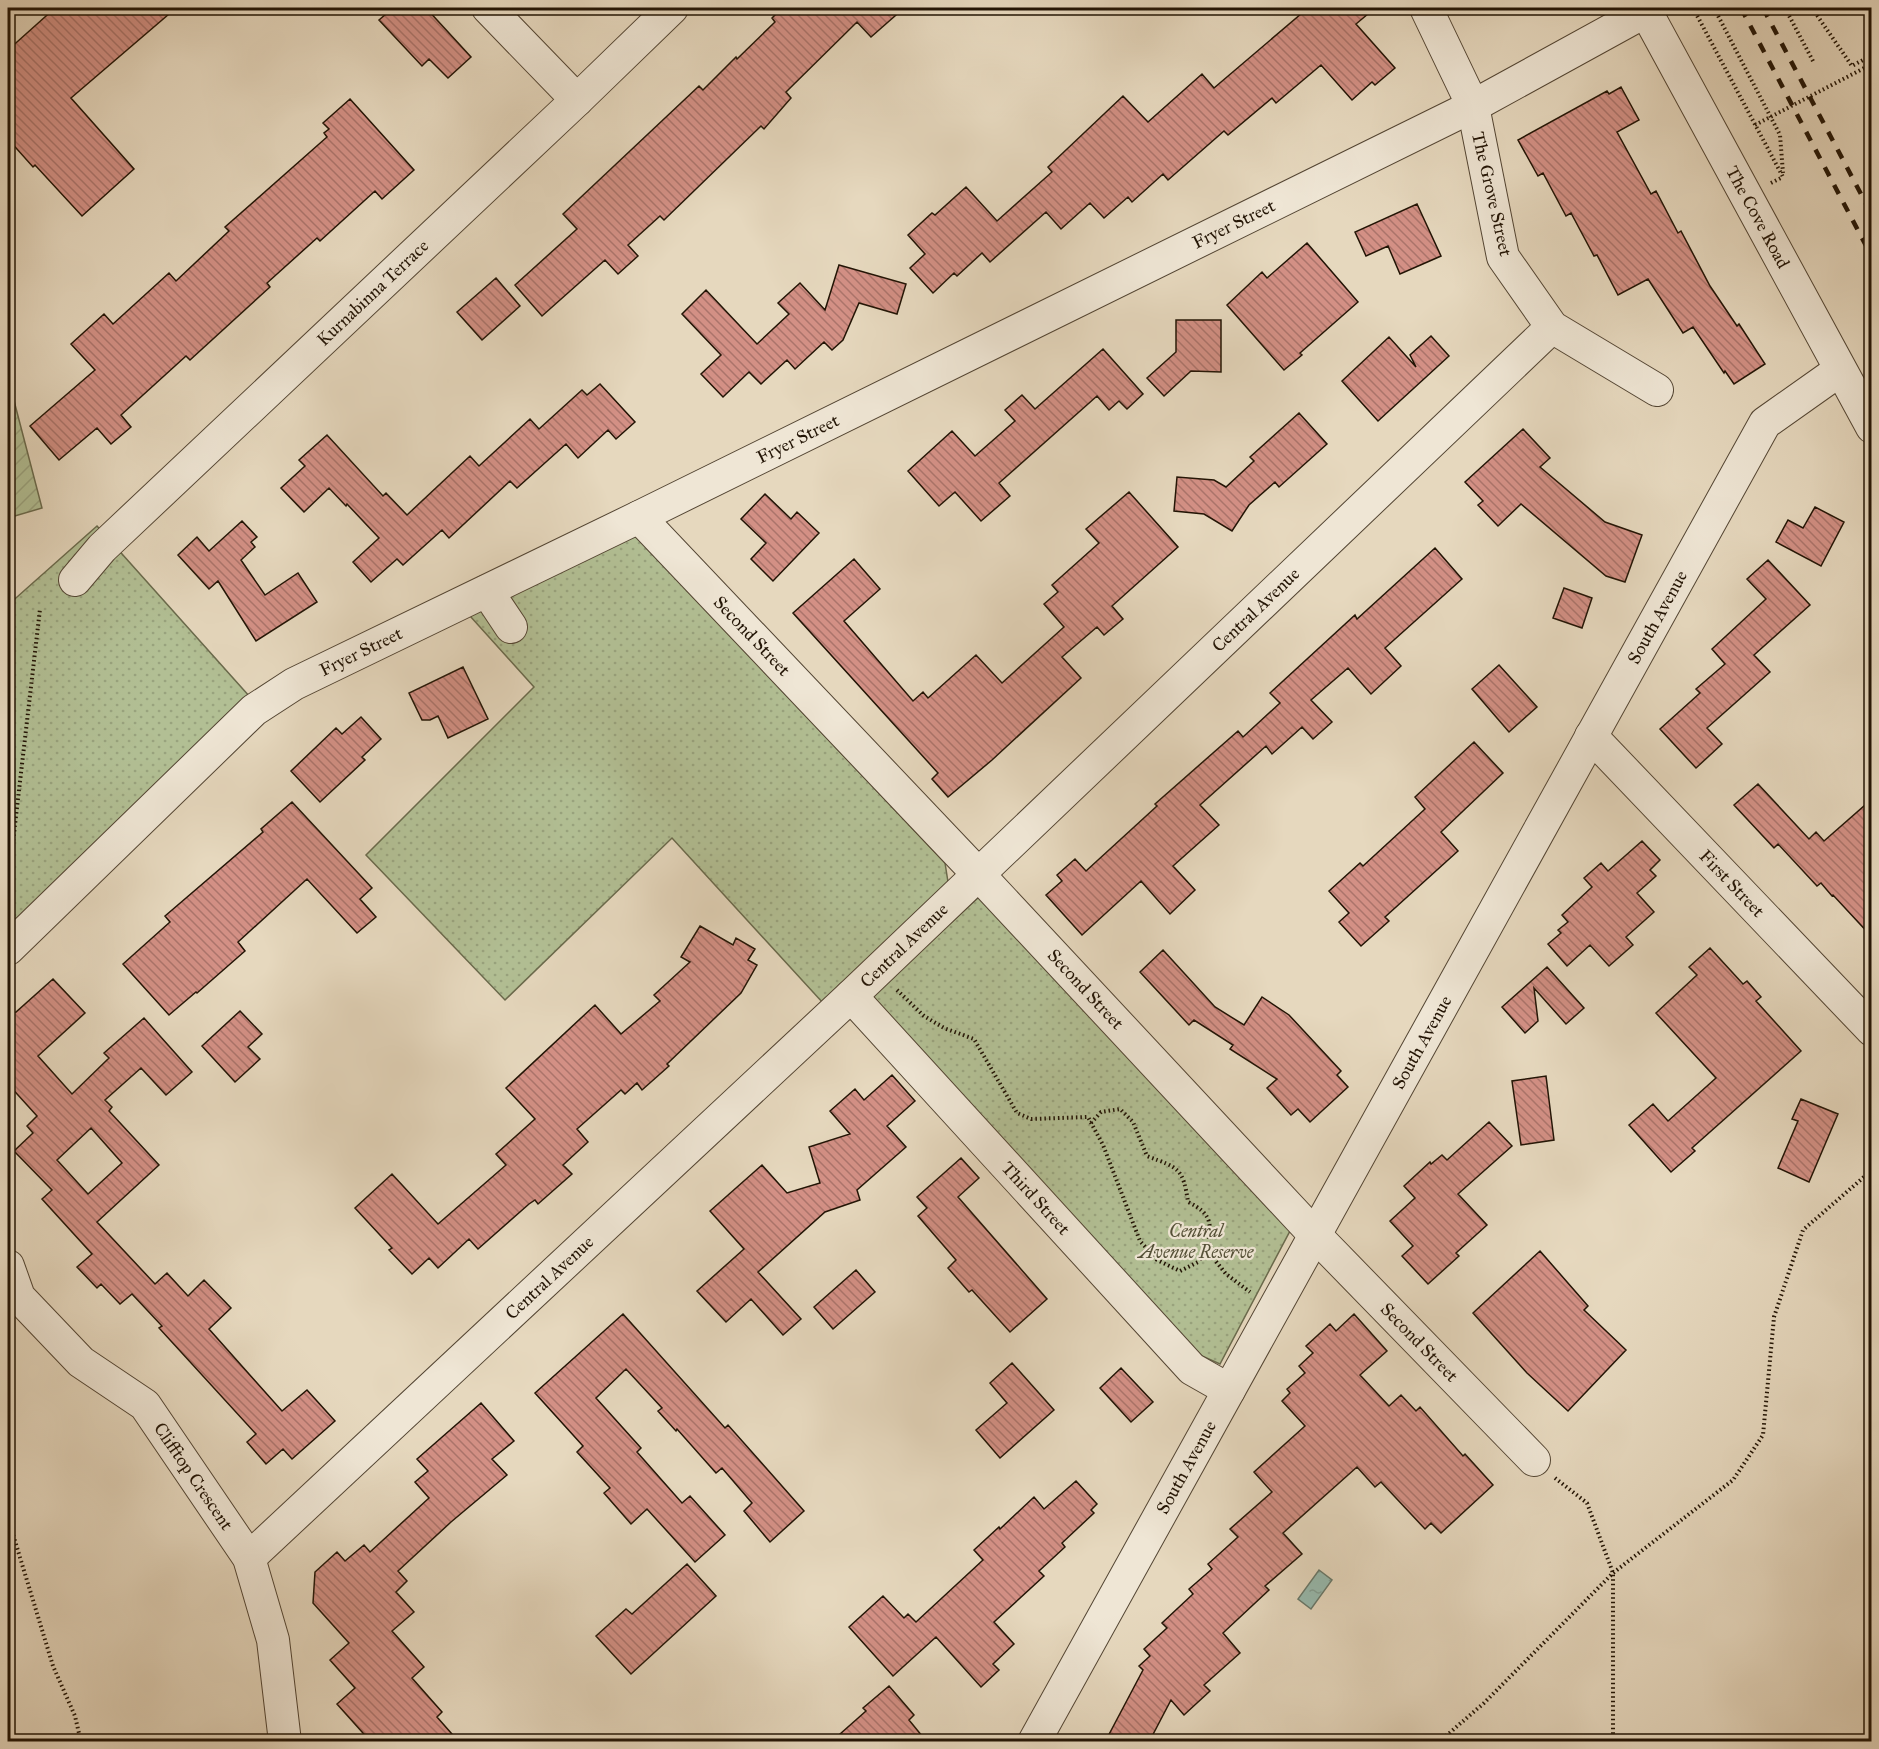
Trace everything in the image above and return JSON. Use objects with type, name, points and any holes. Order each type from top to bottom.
[{"type":"street","points":[[488,8],[577,100]]},
{"type":"street","name":"Kurnabinna Terrace","points":[[75,580],[102,548],[672,8]]},
{"type":"street","name":"The Grove Street","points":[[1426,8],[1473,106],[1503,257],[1552,327],[1657,390]]},
{"type":"street","name":"Fryer Street","points":[[8,949],[254,710],[294,684],[639,517],[1473,106],[1645,9]]},
{"type":"street","name":"The Cove Road","points":[[1645,9],[1872,427]]},
{"type":"street","name":"Central Avenue","points":[[249,1558],[851,996],[1552,327]]},
{"type":"street","name":"South Avenue","points":[[1034,1742],[1765,423],[1840,370]]},
{"type":"street","name":"Second Street","points":[[639,517],[979,874],[1314,1234],[1534,1460]]},
{"type":"street","points":[[487,591],[511,627]]},
{"type":"street","name":"First Street","points":[[1591,736],[1872,1030]]},
{"type":"street","name":"Third Street","points":[[851,996],[1192,1369],[1229,1390]]},
{"type":"street","name":"Clifftop Crescent","points":[[8,1266],[20,1297],[81,1362],[145,1405],[249,1558],[273,1640],[285,1742]]},
{"type":"path","points":[[1693,8],[1783,177],[1779,135],[1714,8]]},
{"type":"path","points":[[1785,8],[1814,63]]},
{"type":"path","points":[[1812,8],[1852,66],[1872,55]]},
{"type":"path","points":[[1755,125],[1872,64]]},
{"type":"path","points":[[8,885],[40,609]]},
{"type":"path","points":[[893,985],[924,1016],[944,1028],[974,1039],[1017,1113],[1031,1119],[1088,1117],[1091,1123],[1103,1145],[1140,1242],[1157,1260],[1180,1271],[1198,1262],[1207,1250],[1211,1227],[1202,1208],[1188,1202],[1185,1179],[1173,1166],[1147,1156],[1132,1122],[1120,1109],[1101,1112],[1091,1123]]},
{"type":"path","points":[[1438,1742],[1484,1703],[1613,1573],[1733,1480],[1762,1435],[1774,1317],[1803,1230],[1872,1170]]},
{"type":"path","points":[[1207,1250],[1226,1274],[1242,1287],[1275,1306]]},
{"type":"path","points":[[1534,1460],[1587,1503],[1613,1573],[1613,1742]]},
{"type":"path","points":[[8,1518],[53,1666],[75,1716],[81,1742]]},
{"type":"green space","points":[[12,393],[42,508],[8,518],[8,395]]},
{"type":"green space","points":[[97,526],[250,697],[8,932],[8,605]]},
{"type":"green space","points":[[634,534],[945,863],[948,882],[823,1003],[672,838],[505,1000],[366,855],[534,687],[470,616]]},
{"type":"green space","name":"Central Avenue Reserve","points":[[980,896],[1291,1229],[1220,1364],[1193,1352],[870,998]]},
{"type":"water","points":[[1319,1570],[1332,1580],[1311,1609],[1298,1599]]},
{"type":"building","points":[[55,8],[176,8],[71,98],[134,169],[82,216],[8,139],[8,50]]},
{"type":"building","points":[[393,8],[426,8],[471,57],[448,78],[429,59],[422,66],[379,20]]},
{"type":"building","points":[[782,8],[904,8],[871,37],[857,22],[786,92],[791,98],[764,129],[761,126],[664,220],[660,216],[628,245],[638,256],[618,274],[605,260],[542,316],[515,285],[577,229],[563,214],[699,86],[703,90],[736,57],[737,59],[775,22],[772,18]]},
{"type":"building","points":[[1308,8],[1375,8],[1356,24],[1395,68],[1375,85],[1372,82],[1352,100],[1321,65],[1276,103],[1272,98],[1228,135],[1224,131],[1168,180],[1163,174],[1132,202],[1128,197],[1104,218],[1090,203],[1061,229],[1046,212],[990,262],[982,253],[957,276],[954,273],[933,293],[910,268],[925,254],[908,235],[932,213],[935,215],[966,187],[997,221],[1052,172],[1048,167],[1123,96],[1148,122],[1202,74],[1214,88]]},
{"type":"building","points":[[1621,87],[1639,120],[1617,132],[1651,194],[1656,191],[1678,233],[1681,231],[1710,286],[1737,326],[1739,324],[1765,364],[1734,384],[1693,327],[1683,333],[1648,279],[1618,295],[1571,213],[1566,216],[1543,173],[1538,176],[1518,140],[1607,91],[1609,94]]},
{"type":"building","points":[[350,99],[414,170],[382,199],[375,191],[320,241],[317,238],[267,283],[270,287],[190,360],[186,356],[121,415],[131,427],[111,444],[97,428],[59,460],[30,426],[95,370],[71,344],[104,314],[113,324],[169,273],[176,281],[229,231],[225,227],[327,137],[324,133],[329,129],[323,123]]},
{"type":"building","points":[[1417,204],[1441,256],[1400,274],[1388,246],[1366,256],[1355,232]]},
{"type":"building","points":[[1307,243],[1358,302],[1284,370],[1227,305],[1262,272],[1267,278]]},
{"type":"building","points":[[839,265],[906,284],[897,314],[859,303],[843,340],[832,350],[824,342],[795,369],[787,360],[761,384],[749,372],[723,397],[701,374],[721,355],[682,314],[706,290],[757,344],[789,314],[778,303],[800,283],[825,310]]},
{"type":"building","points":[[496,278],[520,306],[482,340],[457,312]]},
{"type":"building","points":[[1176,320],[1221,320],[1221,372],[1191,371],[1164,396],[1147,378],[1176,352]]},
{"type":"building","points":[[1431,336],[1449,356],[1378,421],[1342,381],[1389,337],[1416,367],[1410,355]]},
{"type":"building","points":[[1103,349],[1143,394],[1127,409],[1119,401],[1109,410],[1097,396],[999,483],[1010,496],[981,521],[955,492],[939,506],[908,471],[952,431],[975,456],[1015,421],[1005,410],[1022,395],[1035,409]]},
{"type":"building","points":[[600,384],[635,422],[616,439],[608,430],[578,458],[566,444],[517,488],[510,481],[449,538],[442,530],[403,565],[397,559],[371,582],[353,562],[379,538],[347,504],[346,506],[329,488],[304,512],[281,488],[305,466],[299,460],[327,435],[383,496],[386,493],[407,515],[470,456],[479,466],[530,419],[539,429],[582,390],[587,395]]},
{"type":"building","points":[[1299,413],[1327,444],[1279,487],[1275,482],[1249,505],[1232,531],[1204,514],[1174,511],[1177,477],[1214,480],[1226,487],[1254,461],[1250,457]]},
{"type":"building","points":[[1523,429],[1550,458],[1540,467],[1605,522],[1642,535],[1625,582],[1606,576],[1521,504],[1498,526],[1478,505],[1483,501],[1465,482]]},
{"type":"building","points":[[1129,492],[1178,547],[1112,606],[1123,619],[1104,635],[1097,627],[1062,657],[1081,678],[948,797],[932,779],[938,773],[793,613],[854,559],[880,589],[844,621],[913,701],[923,692],[928,698],[976,655],[1002,683],[1064,627],[1044,604],[1058,592],[1052,585],[1099,543],[1086,529]]},
{"type":"building","points":[[765,494],[791,519],[797,512],[819,533],[773,581],[751,559],[766,543],[741,519]]},
{"type":"building","points":[[1815,507],[1844,522],[1821,566],[1776,542],[1788,520],[1803,528]]},
{"type":"building","points":[[242,521],[257,537],[251,542],[255,547],[241,560],[265,595],[298,573],[317,602],[256,641],[218,581],[209,589],[178,555],[197,537],[209,551]]},
{"type":"building","points":[[1435,548],[1462,579],[1385,648],[1401,666],[1371,694],[1348,668],[1311,700],[1332,722],[1313,739],[1302,727],[1272,754],[1266,746],[1200,805],[1219,825],[1173,866],[1195,890],[1170,914],[1141,881],[1082,935],[1046,895],[1062,881],[1057,875],[1075,859],[1086,871],[1157,806],[1155,804],[1238,731],[1243,737],[1280,703],[1270,693],[1355,615],[1357,619]]},
{"type":"building","points":[[1768,560],[1810,605],[1754,655],[1770,672],[1707,728],[1722,744],[1696,768],[1660,729],[1700,693],[1696,689],[1725,664],[1712,649],[1766,599],[1747,579]]},
{"type":"building","points":[[1564,588],[1592,598],[1582,628],[1553,618]]},
{"type":"building","points":[[1499,665],[1537,707],[1509,732],[1472,689]]},
{"type":"building","points":[[463,667],[488,719],[448,738],[438,716],[430,720],[422,720],[409,693]]},
{"type":"building","points":[[361,717],[381,739],[362,757],[365,760],[320,802],[291,771],[336,728],[342,734]]},
{"type":"building","points":[[1474,742],[1503,773],[1441,832],[1458,851],[1385,917],[1389,921],[1361,946],[1339,922],[1349,913],[1329,891],[1360,863],[1363,866],[1425,809],[1415,797]]},
{"type":"building","points":[[1758,784],[1809,839],[1816,832],[1824,841],[1872,799],[1872,937],[1821,883],[1817,886],[1778,844],[1774,848],[1734,805]]},
{"type":"building","points":[[292,802],[372,888],[360,899],[376,917],[357,933],[307,879],[238,942],[245,951],[169,1015],[123,964],[170,922],[165,916],[263,832],[261,829]]},
{"type":"building","points":[[1642,841],[1660,860],[1650,870],[1656,876],[1637,893],[1654,912],[1626,937],[1633,945],[1609,966],[1590,945],[1567,966],[1548,944],[1561,933],[1558,930],[1568,922],[1562,915],[1592,887],[1584,878],[1601,863],[1608,871]]},
{"type":"building","points":[[700,926],[733,945],[736,938],[755,949],[748,960],[757,965],[741,993],[642,1090],[637,1083],[625,1094],[621,1090],[577,1129],[588,1142],[563,1165],[572,1174],[538,1204],[535,1200],[529,1204],[478,1249],[469,1239],[438,1268],[429,1258],[412,1274],[389,1250],[392,1248],[355,1208],[392,1174],[438,1224],[506,1165],[496,1154],[535,1119],[506,1088],[595,1005],[621,1034],[660,1001],[654,995],[690,962],[681,957]]},
{"type":"building","points":[[1710,948],[1743,984],[1747,981],[1761,997],[1756,1001],[1801,1051],[1692,1148],[1695,1151],[1671,1172],[1629,1125],[1653,1104],[1668,1121],[1716,1078],[1656,1013],[1697,975],[1689,967]]},
{"type":"building","points":[[1163,950],[1215,1007],[1244,1025],[1262,997],[1289,1015],[1341,1071],[1337,1075],[1348,1087],[1310,1122],[1298,1109],[1291,1115],[1267,1088],[1277,1079],[1230,1049],[1233,1045],[1194,1020],[1189,1025],[1140,972]]},
{"type":"building","points":[[1547,967],[1584,1008],[1566,1024],[1534,988],[1538,1021],[1525,1033],[1502,1007]]},
{"type":"building","points":[[53,979],[85,1013],[38,1056],[72,1094],[109,1058],[104,1053],[144,1018],[192,1072],[166,1095],[141,1068],[105,1100],[112,1107],[109,1111],[159,1165],[97,1222],[155,1284],[167,1273],[188,1296],[204,1280],[231,1308],[209,1329],[282,1411],[307,1390],[335,1421],[292,1459],[283,1449],[266,1464],[247,1442],[256,1434],[159,1328],[162,1326],[132,1294],[120,1304],[101,1284],[97,1288],[77,1267],[92,1254],[42,1199],[52,1190],[14,1151],[33,1133],[27,1126],[37,1116],[8,1084],[8,1014],[16,1012]],"holes":[[[91,1128],[122,1163],[88,1194],[57,1160]]]},
{"type":"building","points":[[240,1011],[262,1034],[248,1047],[260,1059],[235,1082],[202,1046]]},
{"type":"building","points":[[892,1075],[915,1101],[887,1126],[906,1147],[857,1190],[860,1200],[825,1212],[758,1272],[801,1319],[783,1335],[751,1299],[726,1322],[697,1291],[744,1249],[710,1211],[762,1165],[787,1193],[820,1183],[809,1147],[850,1134],[830,1111],[855,1089],[864,1100]]},
{"type":"building","points":[[1546,1076],[1554,1140],[1521,1145],[1512,1081]]},
{"type":"building","points":[[1801,1099],[1838,1114],[1809,1182],[1778,1168],[1798,1121],[1792,1119]]},
{"type":"building","points":[[1489,1122],[1512,1146],[1458,1194],[1487,1225],[1456,1253],[1459,1256],[1428,1284],[1402,1256],[1413,1246],[1390,1221],[1415,1198],[1404,1186],[1430,1162],[1431,1164],[1442,1155],[1447,1160]]},
{"type":"building","points":[[961,1158],[979,1178],[958,1197],[1047,1299],[1010,1332],[972,1290],[969,1292],[948,1268],[956,1260],[918,1216],[927,1208],[917,1197]]},
{"type":"building","points":[[1540,1251],[1588,1306],[1584,1310],[1626,1350],[1568,1411],[1527,1373],[1473,1313]]},
{"type":"building","points":[[856,1270],[875,1292],[833,1329],[814,1307]]},
{"type":"building","points":[[623,1314],[725,1428],[728,1425],[804,1511],[770,1542],[744,1511],[752,1503],[722,1468],[716,1473],[677,1429],[676,1431],[658,1411],[662,1408],[626,1369],[596,1398],[641,1448],[637,1452],[682,1503],[690,1496],[725,1535],[695,1562],[647,1509],[631,1524],[604,1493],[610,1488],[577,1452],[583,1446],[535,1393]]},
{"type":"building","points":[[1354,1314],[1387,1351],[1360,1375],[1389,1406],[1401,1395],[1416,1411],[1420,1407],[1463,1456],[1465,1454],[1493,1485],[1441,1533],[1431,1523],[1425,1529],[1381,1482],[1375,1487],[1357,1467],[1283,1533],[1302,1554],[1265,1586],[1269,1590],[1223,1633],[1240,1653],[1204,1685],[1210,1691],[1184,1715],[1171,1700],[1149,1742],[1105,1742],[1143,1670],[1139,1666],[1150,1656],[1144,1649],[1167,1628],[1162,1623],[1193,1594],[1189,1589],[1212,1569],[1208,1564],[1238,1537],[1230,1529],[1272,1492],[1254,1472],[1305,1426],[1282,1401],[1290,1393],[1287,1389],[1305,1373],[1299,1366],[1313,1353],[1306,1346],[1330,1324],[1336,1331]]},
{"type":"building","points":[[1012,1363],[1054,1410],[1000,1458],[976,1430],[1007,1403],[990,1383]]},
{"type":"building","points":[[1121,1368],[1153,1402],[1131,1422],[1100,1388]]},
{"type":"building","points":[[481,1403],[514,1441],[492,1459],[507,1475],[398,1571],[407,1581],[396,1592],[414,1612],[392,1631],[424,1667],[412,1678],[442,1712],[437,1717],[459,1742],[371,1742],[337,1704],[355,1688],[330,1660],[349,1643],[313,1603],[315,1572],[337,1552],[345,1561],[364,1545],[370,1552],[429,1498],[415,1482],[428,1471],[417,1459]]},
{"type":"building","points":[[1076,1481],[1097,1504],[1091,1510],[1094,1513],[1062,1543],[1065,1547],[1039,1571],[1044,1576],[994,1622],[1014,1644],[993,1664],[999,1670],[981,1687],[936,1637],[893,1676],[849,1627],[883,1596],[904,1618],[908,1614],[916,1622],[983,1560],[974,1550],[999,1527],[1000,1529],[1034,1497],[1044,1509]]},
{"type":"building","points":[[687,1564],[716,1596],[631,1674],[596,1636],[626,1609],[632,1614]]},
{"type":"building","points":[[889,1686],[914,1715],[909,1720],[927,1742],[831,1742],[866,1711],[863,1708]]},
{"type":"railway","points":[[1741,8],[1872,257]]},
{"type":"railway","points":[[1763,8],[1872,215]]}]
